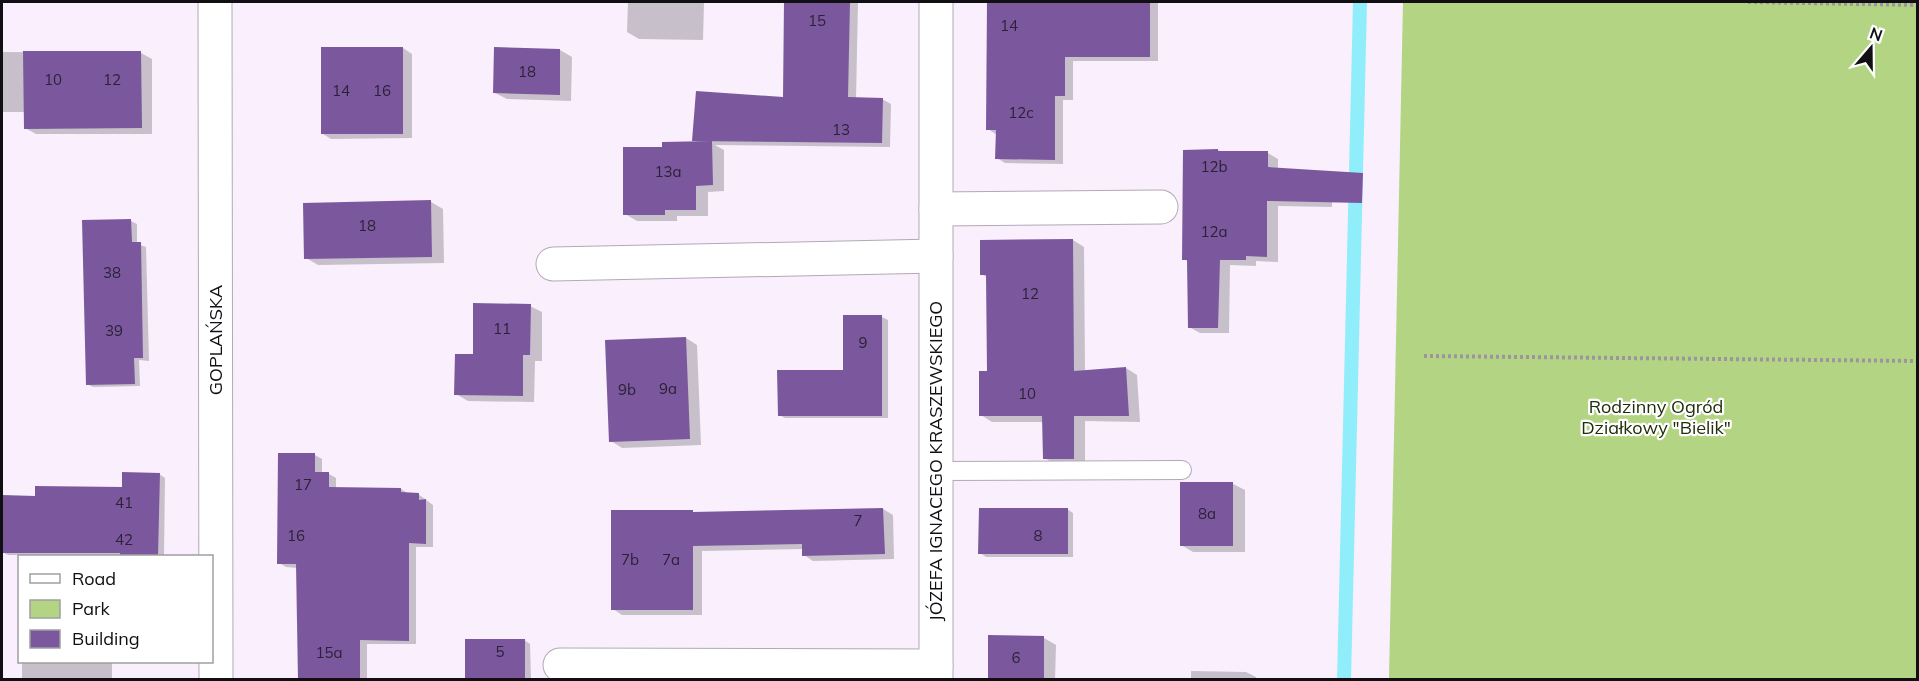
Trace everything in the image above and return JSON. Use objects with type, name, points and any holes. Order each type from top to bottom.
[{"type":"street","name":"GOPLAŃSKA","points":[[215,2],[216,680]]},
{"type":"street","name":"JÓZEFA IGNACEGO KRASZEWSKIEGO","points":[[560,665],[936,673],[936,2]]},
{"type":"street","points":[[936,209],[1161,207]]},
{"type":"street","points":[[553,264],[936,256]]},
{"type":"lane","points":[[936,471],[1182,470]]},
{"type":"path","points":[[1748,2],[1917,5]]},
{"type":"path","points":[[1424,356],[1917,361]]},
{"type":"green space","name":"Rodzinny Ogród Działkowy \"Bielik\"","points":[[1403,2],[1917,2],[1917,679],[1389,679]]},
{"type":"building","points":[[784,2],[850,2],[848,97],[883,98],[882,143],[692,141],[696,91],[783,97]]},
{"type":"building","points":[[987,2],[1150,2],[1150,57],[1065,57],[1065,96],[1055,96],[1055,160],[995,159],[996,130],[986,130]]},
{"type":"building","points":[[321,47],[403,47],[403,134],[321,134]]},
{"type":"building","points":[[494,47],[560,49],[560,95],[493,93]]},
{"type":"building","points":[[23,51],[141,51],[142,128],[24,129]]},
{"type":"building","points":[[712,141],[713,185],[696,186],[696,210],[665,210],[665,215],[623,215],[623,147],[662,147],[662,142]]},
{"type":"building","points":[[1218,149],[1218,151],[1268,151],[1268,167],[1363,173],[1362,203],[1267,201],[1267,257],[1246,256],[1246,260],[1220,260],[1218,328],[1188,328],[1187,260],[1182,260],[1183,150]]},
{"type":"building","points":[[431,200],[432,257],[304,259],[303,203]]},
{"type":"building","points":[[131,219],[132,242],[141,242],[143,358],[134,358],[135,384],[86,385],[82,220]]},
{"type":"building","points":[[1073,239],[1074,371],[1126,367],[1129,416],[1074,416],[1074,459],[1043,459],[1042,416],[979,416],[979,371],[987,371],[986,275],[980,275],[980,240]]},
{"type":"building","points":[[473,303],[531,304],[530,355],[523,355],[523,396],[454,395],[455,354],[473,354]]},
{"type":"building","points":[[843,315],[882,315],[882,416],[778,416],[777,370],[843,370]]},
{"type":"building","points":[[686,337],[690,439],[609,442],[605,340]]},
{"type":"building","points":[[278,453],[315,453],[315,472],[329,472],[329,487],[401,488],[401,492],[419,493],[419,500],[426,499],[426,544],[409,543],[409,641],[360,640],[360,680],[298,680],[296,564],[277,564]]},
{"type":"building","points":[[122,472],[160,473],[158,555],[2,553],[2,495],[35,496],[35,486],[122,487]]},
{"type":"building","points":[[1180,482],[1233,482],[1233,546],[1180,546]]},
{"type":"building","points":[[883,508],[885,554],[802,556],[802,544],[693,546],[693,610],[611,610],[611,510],[693,510],[693,512]]},
{"type":"building","points":[[979,508],[1068,508],[1068,554],[978,554]]},
{"type":"building","points":[[988,635],[1044,636],[1044,680],[988,680]]},
{"type":"building","points":[[465,639],[525,639],[525,680],[465,680]]},
{"type":"waterway","points":[[1344,680],[1360,2]]}]
